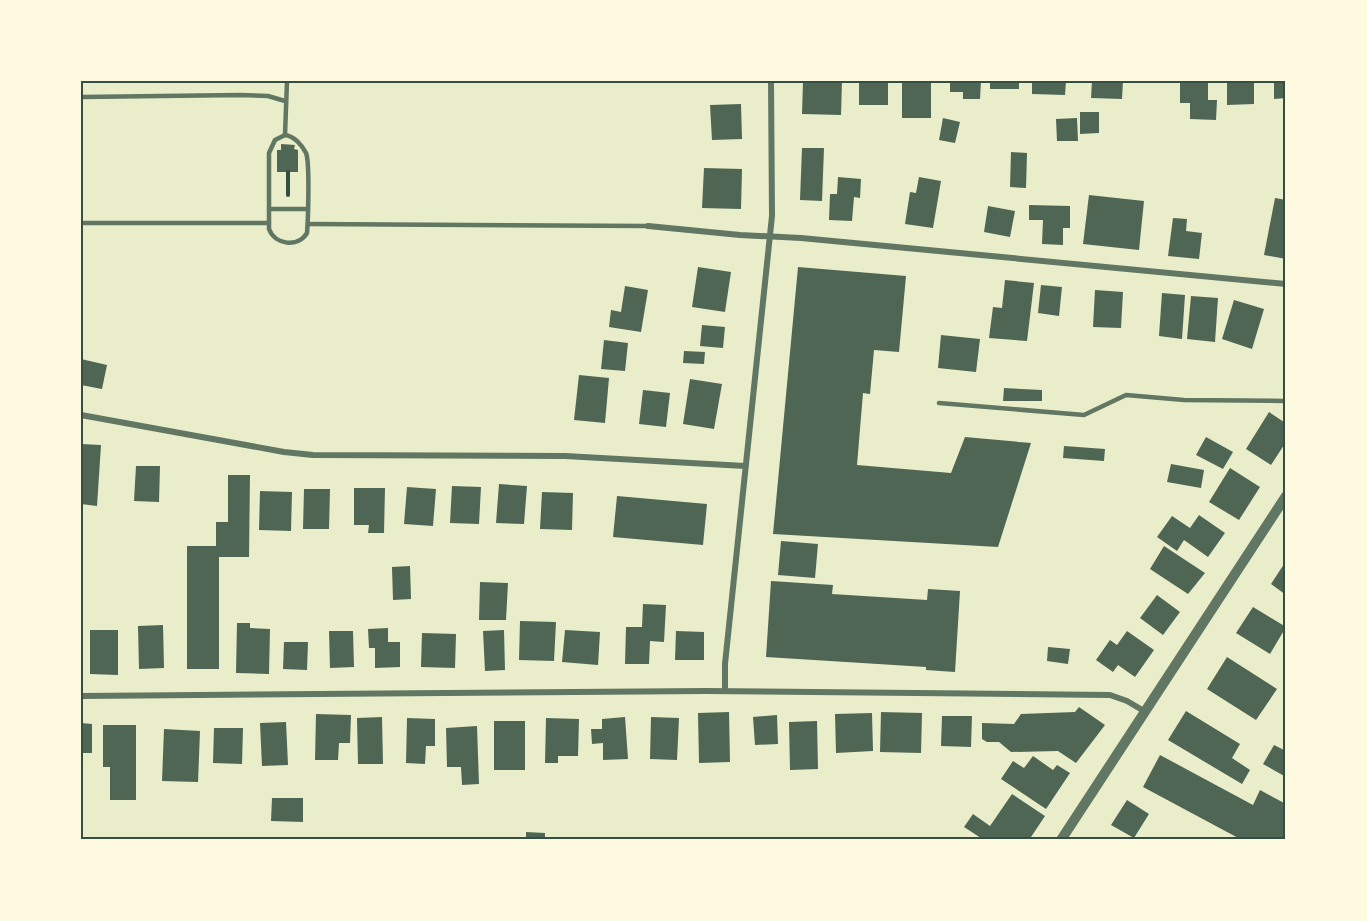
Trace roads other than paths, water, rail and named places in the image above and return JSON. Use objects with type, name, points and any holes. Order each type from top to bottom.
[{"type":"street","points":[[724,691],[770,236],[771,81]]},
{"type":"street","points":[[648,226],[1286,284]]},
{"type":"street","points":[[81,415],[285,452],[313,455],[566,456],[745,466]]},
{"type":"street","points":[[1061,840],[1286,496]]},
{"type":"street","points":[[81,696],[724,691],[1110,695],[1123,699],[1144,711]]},
{"type":"lane","points":[[285,135],[287,81]]},
{"type":"lane","points":[[81,97],[241,95],[268,96],[285,101]]},
{"type":"lane","points":[[285,135],[291,136],[307,155],[308,224],[302,240],[289,243],[281,242],[271,234],[269,223],[269,153],[274,140],[285,135]]},
{"type":"lane","points":[[269,209],[308,209]]},
{"type":"lane","points":[[81,223],[269,223]]},
{"type":"lane","points":[[308,224],[648,226]]},
{"type":"lane","points":[[939,403],[1084,415],[1118,398],[1134,395],[1184,400],[1286,401]]}]
